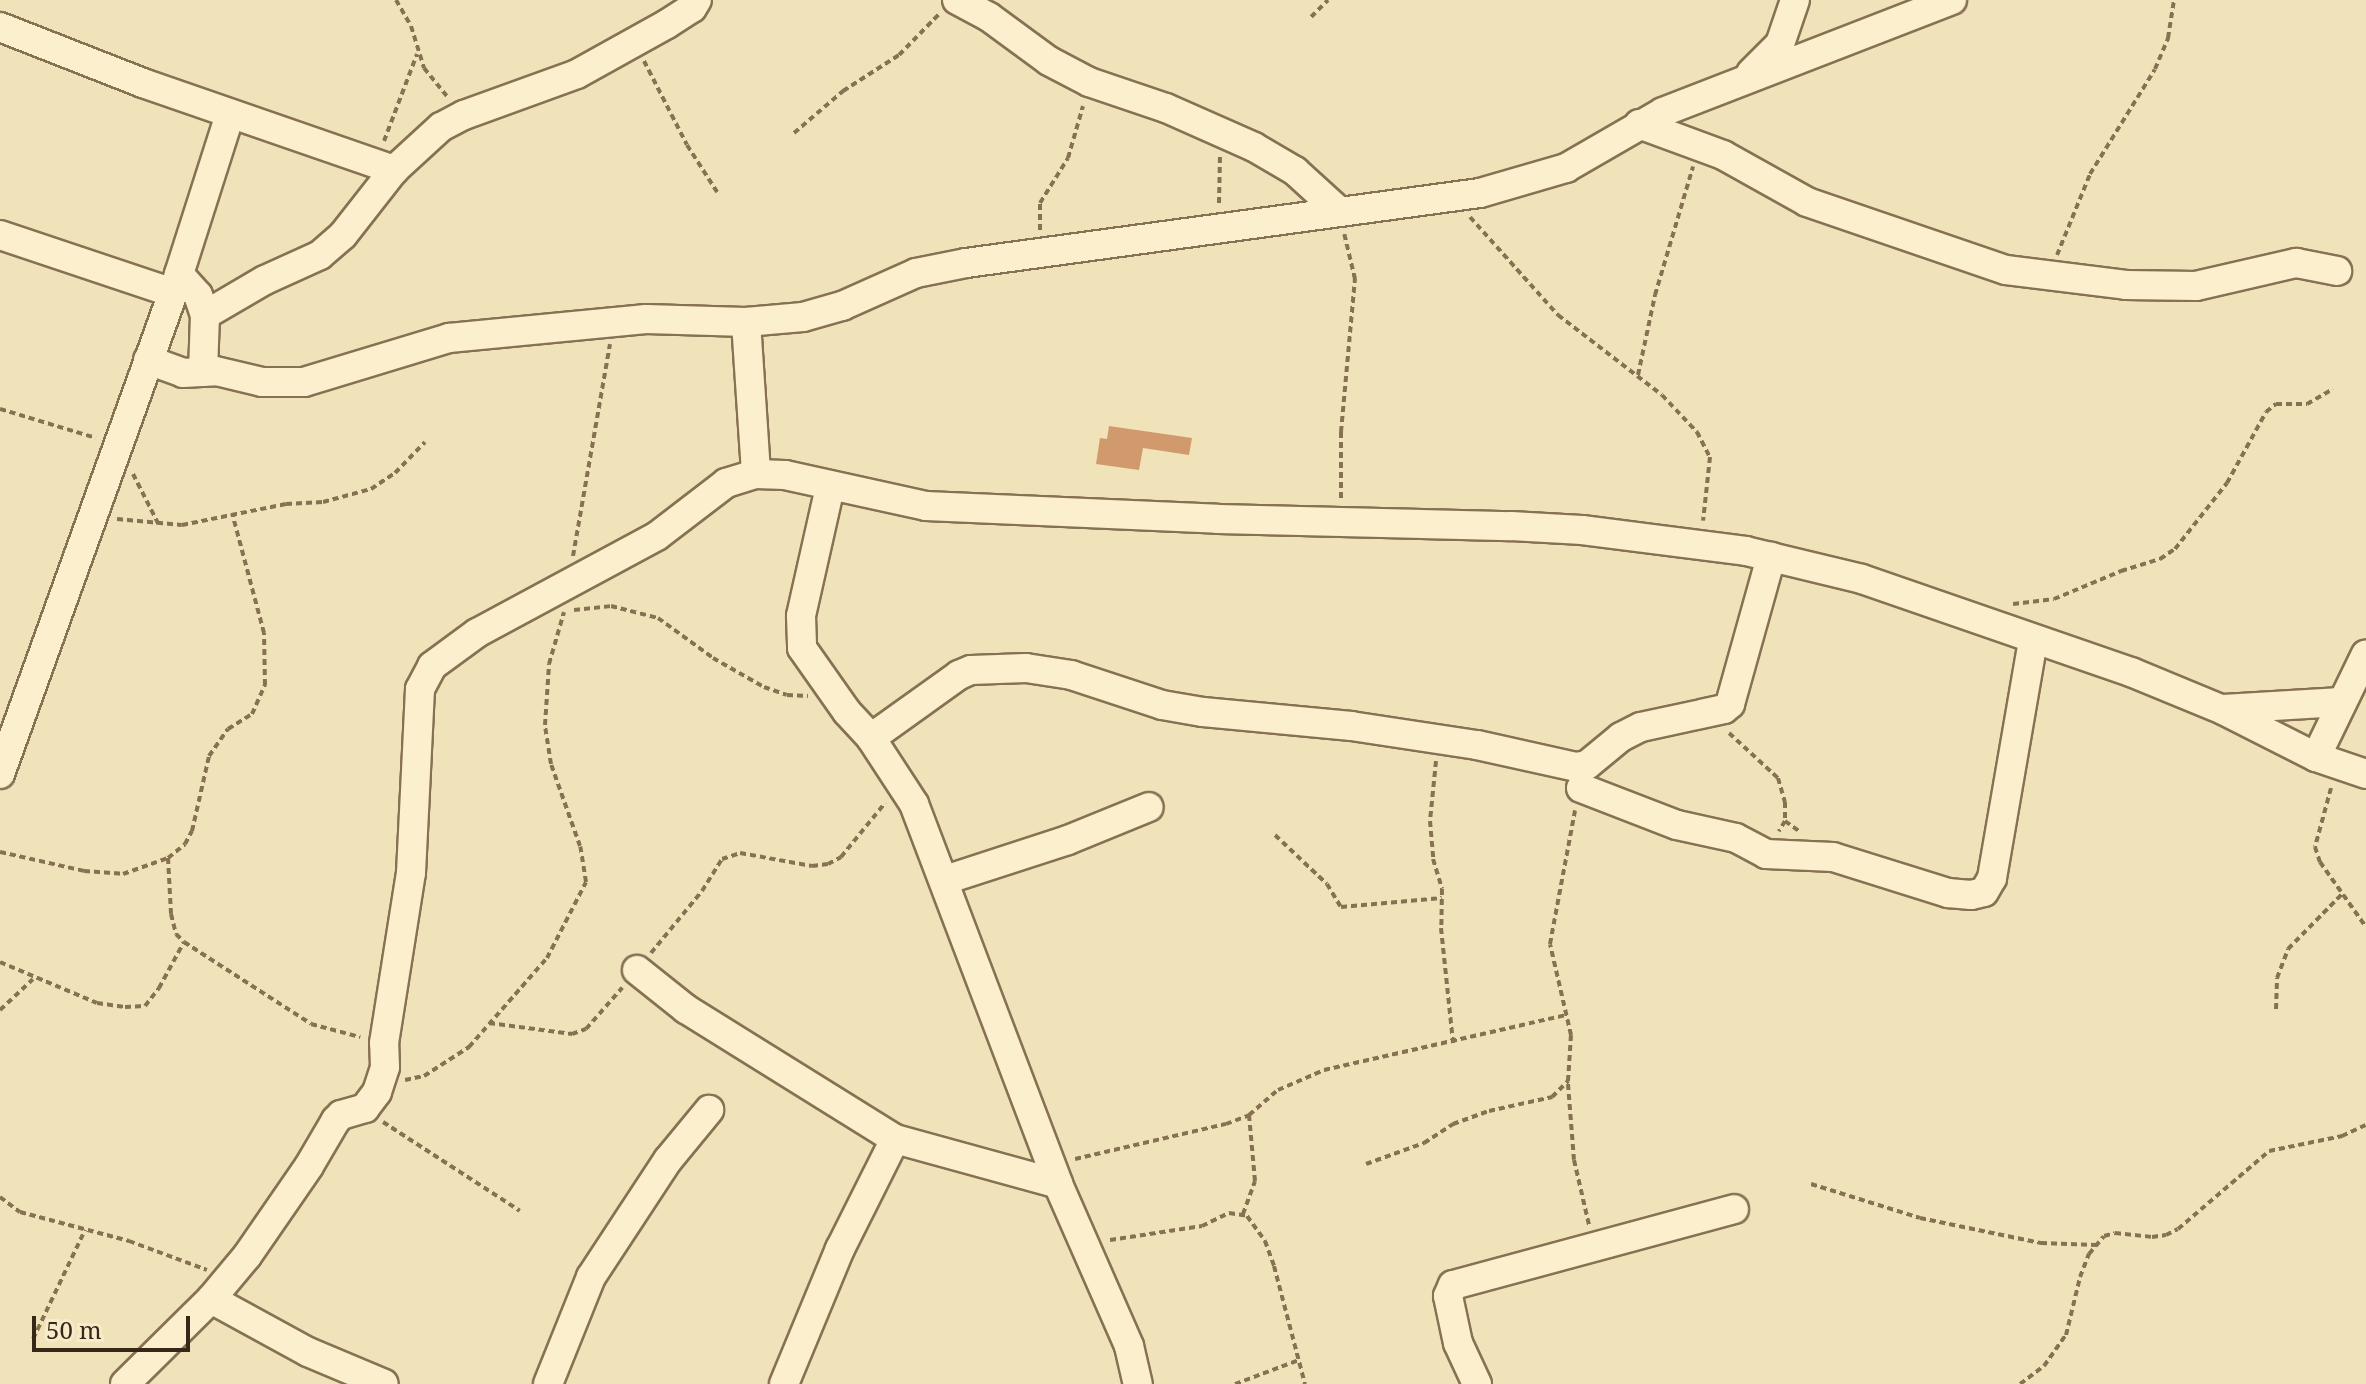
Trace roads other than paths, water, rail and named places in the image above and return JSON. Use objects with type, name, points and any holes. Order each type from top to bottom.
[{"type":"street","points":[[205,315],[265,280],[320,255],[343,235],[385,167],[441,127],[464,115],[577,74],[692,8],[697,0]]},
{"type":"street","points":[[1744,79],[1780,44],[1795,0]]},
{"type":"street","points":[[148,360],[172,371],[216,371],[262,382],[304,382],[449,338],[646,319],[746,322],[803,317],[842,306],[916,273],[1044,252],[1219,230],[1446,195],[1480,193],[1566,168],[1639,124],[1744,79],[1952,0]]},
{"type":"street","points":[[950,5],[989,17],[1049,61],[1089,82],[1222,132],[1295,171],[1340,212]]},
{"type":"street","points":[[0,27],[230,114],[385,167]]},
{"type":"street","points":[[0,774],[176,283],[230,114]]},
{"type":"street","points":[[1639,124],[1723,155],[1807,202],[1874,223],[1975,262],[2126,285],[2196,286],[2296,263],[2337,271]]},
{"type":"street","points":[[0,235],[176,283],[198,295],[205,315],[203,372]]},
{"type":"street","points":[[746,322],[756,474]]},
{"type":"street","points":[[125,1384],[219,1290],[309,1166],[336,1120],[365,1108],[377,1092],[385,1067],[384,1043],[411,873],[420,689],[432,666],[477,633],[566,599],[657,536],[726,483],[756,474],[785,475],[926,506],[1566,529],[1699,544],[1771,557],[1862,579],[2033,641],[2131,672],[2223,710],[2327,760],[2366,774]]},
{"type":"street","points":[[830,487],[799,631],[802,648],[830,690],[871,738],[914,804],[1054,1174],[1129,1346],[1138,1384]]},
{"type":"street","points":[[871,738],[959,675],[971,670],[999,667],[1071,675],[1162,705],[1203,712],[1294,719],[1439,739],[1576,767],[1587,765],[1621,737],[1641,727],[1705,714],[1724,709],[1730,704],[1771,557]]},
{"type":"street","points":[[1581,788],[1677,825],[1736,838],[1766,854],[1843,859],[1915,886],[1971,895],[1984,892],[1992,878],[2033,641]]},
{"type":"street","points":[[2327,760],[2341,702],[2366,654]]},
{"type":"street","points":[[2223,710],[2341,702]]},
{"type":"street","points":[[945,880],[1068,840],[1149,807]]},
{"type":"street","points":[[637,970],[697,1017],[895,1139],[1054,1174]]},
{"type":"street","points":[[548,1384],[591,1277],[668,1160],[709,1110]]},
{"type":"street","points":[[784,1384],[840,1249],[895,1139]]},
{"type":"street","points":[[1477,1384],[1458,1343],[1449,1290],[1465,1281],[1596,1249],[1734,1209]]},
{"type":"street","points":[[219,1290],[308,1352],[384,1384]]}]
